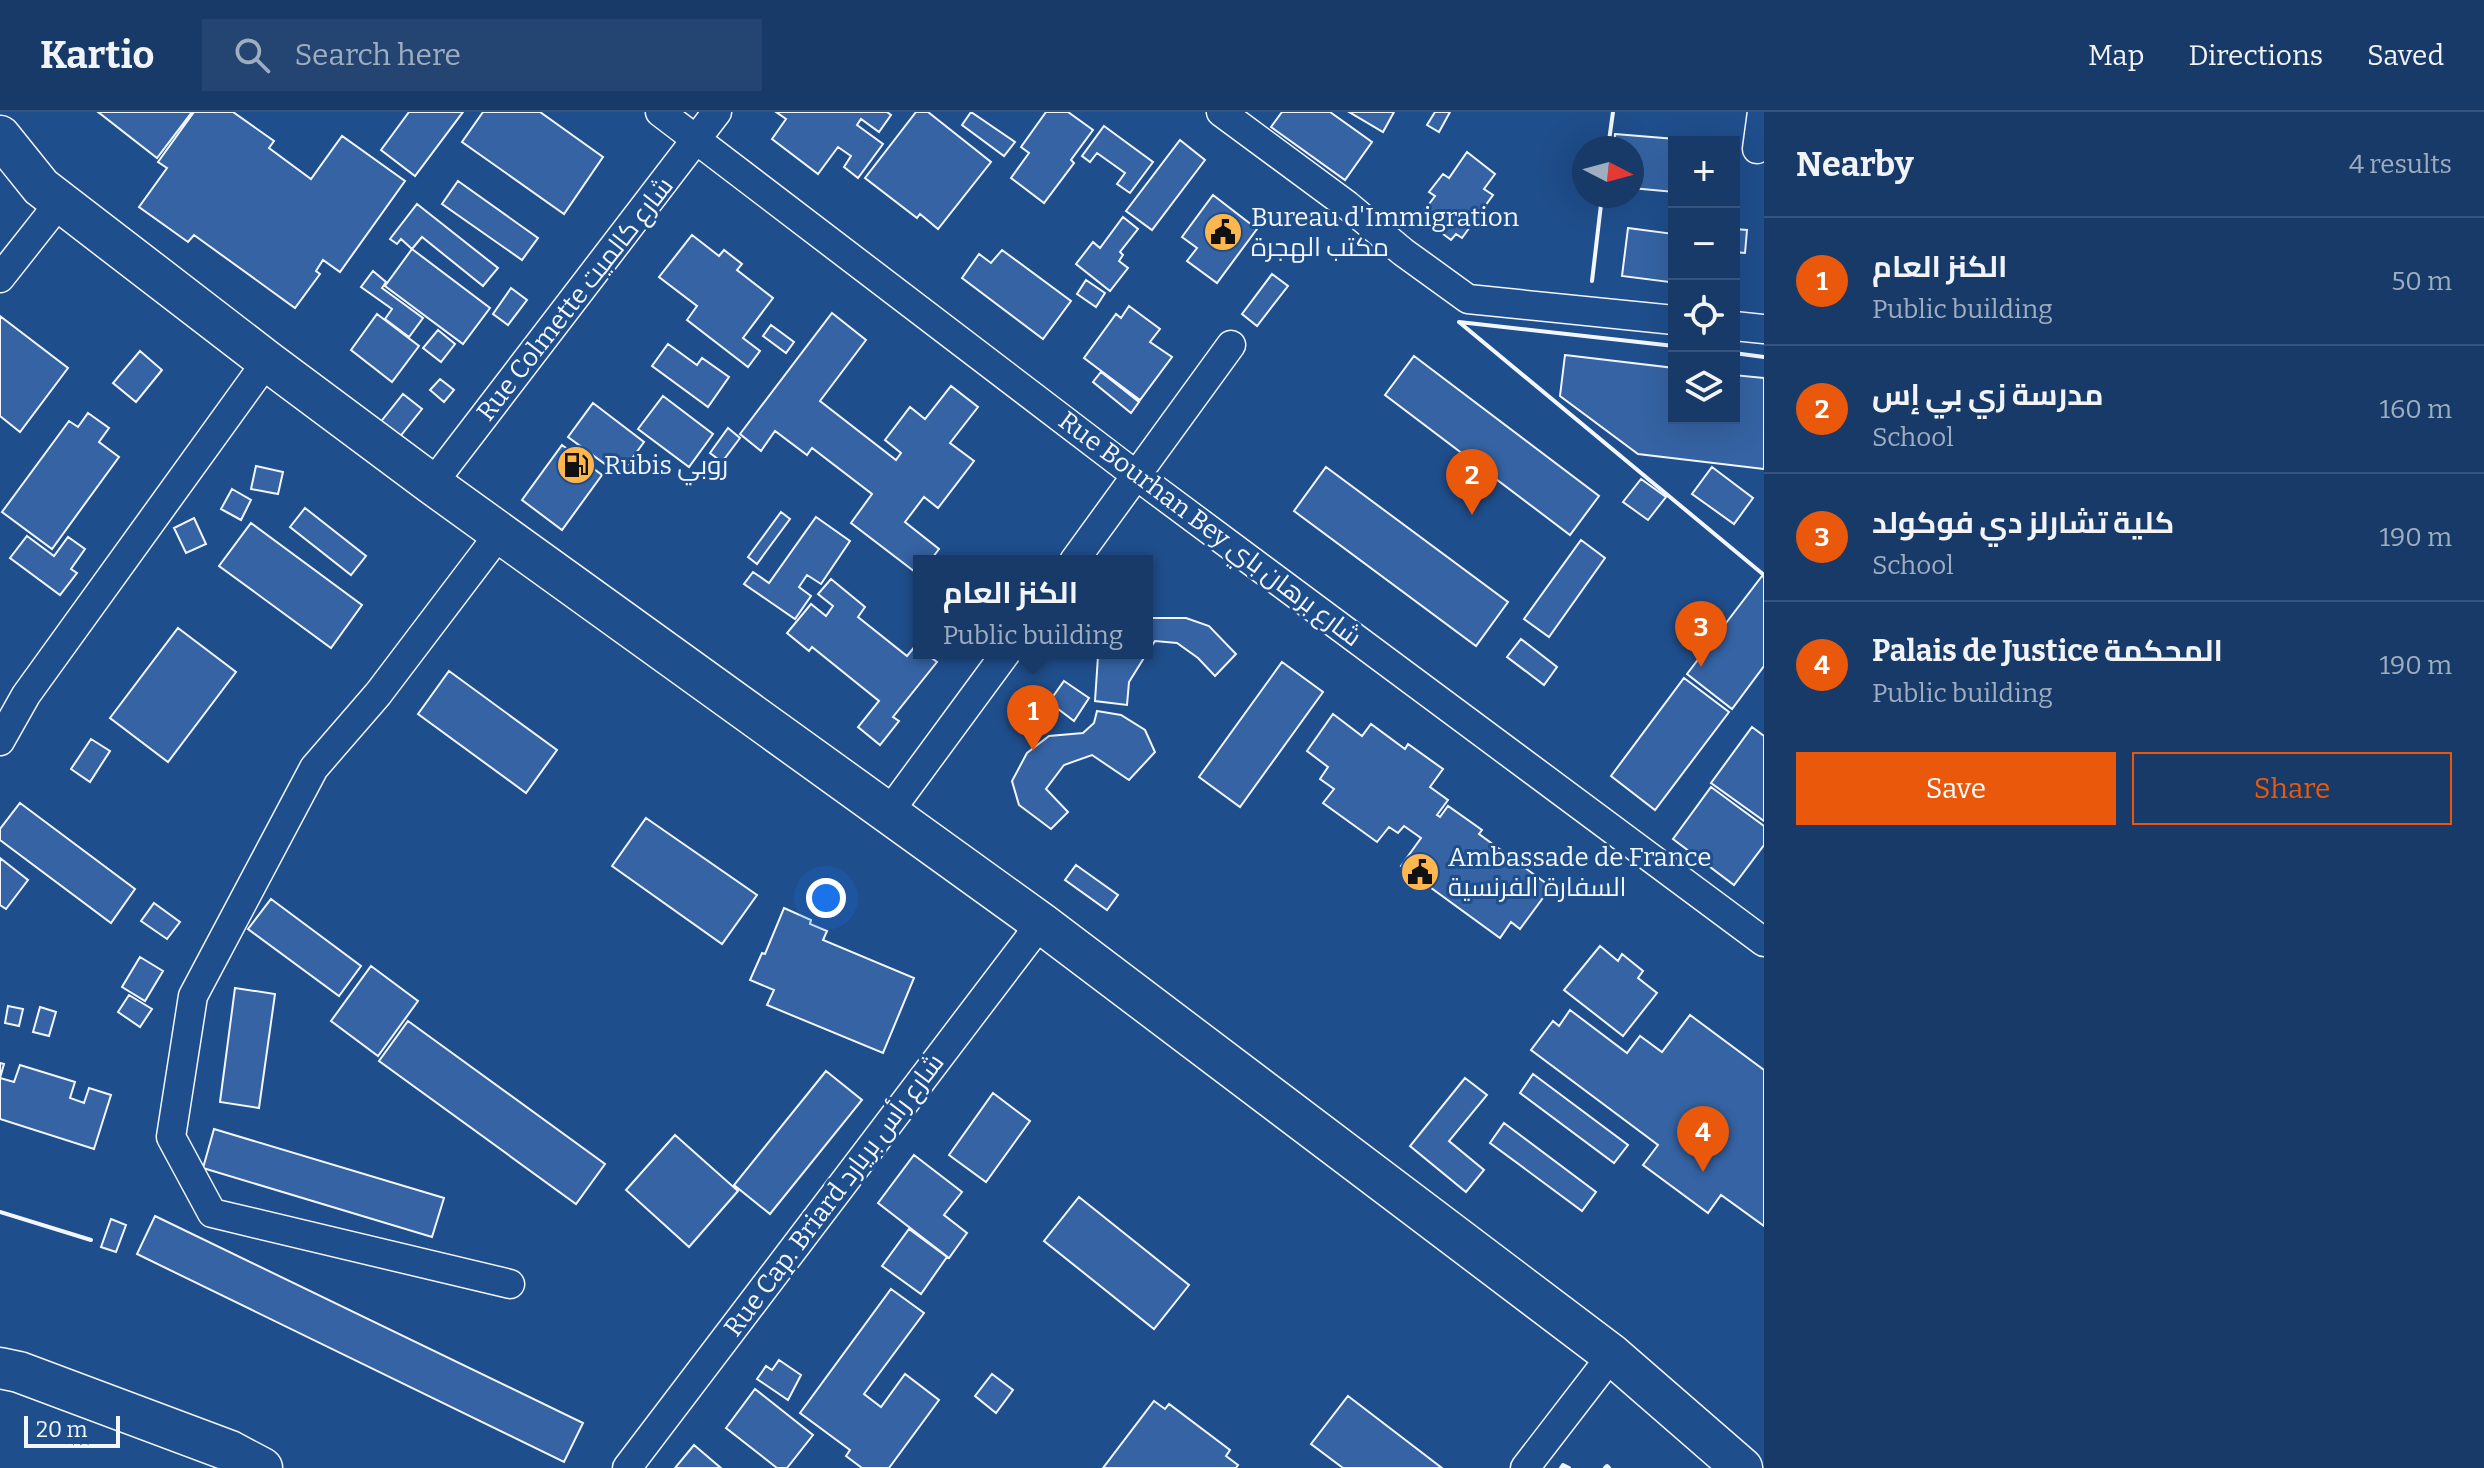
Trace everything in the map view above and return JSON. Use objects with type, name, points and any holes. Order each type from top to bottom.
[{"type":"main road","points":[[0,136],[50,195]]},
{"type":"main road","points":[[0,166],[50,195],[432,484],[1041,923],[1612,1355],[1742,1468]]},
{"type":"main road","points":[[0,1368],[19,1372],[230,1451],[262,1468]]},
{"type":"street","name":"Rue Bourhan Bey شارع برهان باي","points":[[660,112],[1137,476],[1764,942]]},
{"type":"street","name":"Rue Colmette شارع كالميت","points":[[432,484],[717,112]]},
{"type":"street","points":[[1221,112],[1468,299],[1668,319]]},
{"type":"street","points":[[1757,149],[1762,112]]},
{"type":"street","points":[[0,278],[50,195]]},
{"type":"street","points":[[1740,327],[1764,329]]},
{"type":"street","points":[[1078,555],[1231,345]]},
{"type":"street","points":[[0,741],[26,695],[267,361]]},
{"type":"street","points":[[500,533],[378,694],[314,768],[193,996],[171,1137],[212,1213],[510,1284]]},
{"type":"street","points":[[889,812],[1002,659]]},
{"type":"street","name":"Rue Cap. Briard شارع رأس بريارد","points":[[627,1468],[1041,923]]},
{"type":"street","points":[[1525,1468],[1612,1355]]},
{"type":"building","points":[[98,112],[192,112],[157,158]]},
{"type":"building","points":[[194,112],[233,112],[274,141],[269,148],[311,179],[342,136],[405,181],[340,272],[323,260],[316,271],[320,274],[295,308],[194,235],[188,242],[139,207],[167,168],[158,162]]},
{"type":"building","points":[[409,112],[463,112],[415,176],[381,150]]},
{"type":"building","points":[[483,112],[540,112],[603,157],[564,214],[462,142]]},
{"type":"building","points":[[776,112],[887,112],[891,115],[879,132],[861,119],[857,125],[883,144],[858,178],[844,167],[851,156],[838,147],[818,174],[772,139],[786,119]]},
{"type":"building","points":[[916,112],[928,112],[991,162],[938,229],[920,214],[917,218],[865,178]]},
{"type":"building","points":[[971,112],[1015,142],[1004,156],[962,125]]},
{"type":"building","points":[[1046,112],[1068,112],[1093,130],[1071,160],[1074,163],[1044,203],[1011,178],[1029,153],[1021,147]]},
{"type":"building","points":[[1282,112],[1330,112],[1372,142],[1345,180],[1271,127]]},
{"type":"building","points":[[1349,112],[1394,112],[1383,132]]},
{"type":"building","points":[[1435,112],[1450,112],[1439,132],[1427,125]]},
{"type":"building","points":[[1104,126],[1153,162],[1130,193],[1117,184],[1125,173],[1097,153],[1090,162],[1082,156]]},
{"type":"building","points":[[1644,136],[1668,138],[1668,191],[1644,189]]},
{"type":"building","points":[[1180,140],[1205,160],[1152,230],[1126,211]]},
{"type":"building","points":[[1467,152],[1495,174],[1484,189],[1493,195],[1462,238],[1456,234],[1451,240],[1427,222],[1430,218],[1423,212],[1435,196],[1429,192],[1443,174],[1449,178]]},
{"type":"building","points":[[458,181],[538,238],[522,260],[442,204]]},
{"type":"building","points":[[1213,195],[1257,229],[1217,283],[1187,261],[1197,248],[1182,237]]},
{"type":"building","points":[[417,204],[498,268],[483,286],[422,237],[412,249],[401,239],[397,244],[390,239]]},
{"type":"building","points":[[1123,217],[1138,229],[1120,252],[1123,255],[1119,261],[1128,268],[1110,291],[1076,264],[1093,242],[1100,248]]},
{"type":"building","points":[[1628,228],[1668,233],[1668,282],[1622,276]]},
{"type":"building","points":[[1740,229],[1747,230],[1745,253],[1740,253]]},
{"type":"building","points":[[692,235],[719,256],[724,250],[742,264],[737,270],[773,298],[743,338],[760,351],[748,367],[687,320],[697,306],[659,277]]},
{"type":"building","points":[[412,249],[490,308],[463,344],[385,286]]},
{"type":"building","points":[[1002,250],[1071,301],[1043,339],[962,278],[979,254],[991,263]]},
{"type":"building","points":[[373,271],[386,282],[382,288],[423,318],[409,337],[385,319],[392,309],[361,287]]},
{"type":"building","points":[[1272,274],[1288,286],[1257,326],[1242,314]]},
{"type":"building","points":[[1086,280],[1105,293],[1096,307],[1077,294]]},
{"type":"building","points":[[511,288],[527,300],[508,325],[493,314]]},
{"type":"building","points":[[1129,306],[1160,329],[1150,342],[1172,357],[1140,400],[1084,358],[1116,314],[1121,318]]},
{"type":"building","points":[[832,313],[866,340],[820,401],[896,460],[901,453],[885,440],[910,407],[925,419],[951,386],[978,407],[950,443],[974,461],[938,508],[924,497],[905,522],[939,549],[934,555],[913,555],[913,570],[851,523],[872,494],[812,448],[807,455],[775,431],[761,451],[740,434]]},
{"type":"building","points":[[377,314],[419,346],[392,382],[351,350]]},
{"type":"building","points":[[0,316],[68,368],[20,432],[0,416]]},
{"type":"building","points":[[771,325],[794,342],[786,353],[763,336]]},
{"type":"building","points":[[438,330],[455,344],[441,362],[423,348]]},
{"type":"building","points":[[668,344],[697,365],[702,358],[729,377],[708,407],[652,366]]},
{"type":"building","points":[[140,351],[162,370],[136,402],[113,383]]},
{"type":"building","points":[[1565,355],[1668,367],[1668,424],[1740,424],[1740,376],[1764,378],[1764,469],[1638,454],[1560,396]]},
{"type":"building","points":[[1414,356],[1599,496],[1570,535],[1385,395]]},
{"type":"building","points":[[1101,372],[1139,402],[1131,413],[1093,382]]},
{"type":"building","points":[[440,379],[454,390],[444,402],[430,390]]},
{"type":"building","points":[[403,394],[422,409],[398,439],[379,424]]},
{"type":"building","points":[[663,396],[713,434],[689,467],[638,429]]},
{"type":"building","points":[[593,403],[644,442],[620,475],[568,437]]},
{"type":"building","points":[[88,413],[109,428],[99,442],[119,457],[52,549],[2,512],[69,421],[78,427]]},
{"type":"building","points":[[728,428],[740,438],[722,462],[710,453]]},
{"type":"building","points":[[562,445],[602,475],[562,530],[522,500]]},
{"type":"building","points":[[256,466],[283,472],[278,494],[251,489]]},
{"type":"building","points":[[1326,467],[1508,602],[1476,646],[1294,511]]},
{"type":"building","points":[[1712,467],[1753,498],[1734,524],[1692,494]]},
{"type":"building","points":[[1641,479],[1666,497],[1648,520],[1623,502]]},
{"type":"building","points":[[232,489],[251,500],[241,520],[221,509]]},
{"type":"building","points":[[305,508],[366,556],[351,575],[290,527]]},
{"type":"building","points":[[781,512],[790,519],[757,564],[748,557]]},
{"type":"building","points":[[816,517],[850,541],[821,584],[807,575],[799,587],[811,596],[795,619],[744,584],[753,572],[769,583]]},
{"type":"building","points":[[194,518],[206,544],[186,553],[174,528]]},
{"type":"building","points":[[251,523],[362,605],[331,648],[219,566]]},
{"type":"building","points":[[27,536],[54,556],[68,537],[85,549],[71,569],[77,573],[60,595],[10,558]]},
{"type":"building","points":[[1581,540],[1605,558],[1549,637],[1524,619]]},
{"type":"building","points":[[1762,576],[1764,666],[1732,709],[1687,674]]},
{"type":"building","points":[[831,579],[865,607],[858,617],[907,656],[913,649],[913,659],[933,659],[937,662],[893,717],[899,721],[880,745],[858,727],[879,701],[812,647],[809,651],[787,633],[811,604],[826,616],[833,606],[818,594]]},
{"type":"building","points":[[1153,618],[1186,618],[1209,626],[1236,654],[1215,676],[1198,658],[1177,643],[1155,641],[1153,644]]},
{"type":"building","points":[[178,628],[236,672],[168,762],[110,718]]},
{"type":"building","points":[[1521,639],[1557,667],[1544,685],[1507,657]]},
{"type":"building","points":[[1098,659],[1143,659],[1129,682],[1127,705],[1095,701]]},
{"type":"building","points":[[1282,662],[1323,692],[1240,807],[1199,777]]},
{"type":"building","points":[[449,671],[557,750],[526,793],[418,714]]},
{"type":"building","points":[[1684,678],[1729,712],[1655,810],[1611,776]]},
{"type":"building","points":[[1064,681],[1089,698],[1074,721],[1049,702]]},
{"type":"building","points":[[1097,711],[1121,715],[1145,730],[1155,752],[1129,780],[1092,755],[1064,765],[1046,789],[1068,812],[1051,829],[1019,805],[1012,781],[1027,753],[1049,736],[1083,733],[1094,723]]},
{"type":"building","points":[[1333,714],[1362,736],[1371,724],[1405,749],[1408,744],[1443,769],[1430,787],[1448,800],[1437,815],[1440,817],[1448,806],[1482,830],[1479,834],[1551,887],[1520,929],[1511,922],[1500,938],[1401,866],[1421,838],[1404,826],[1398,833],[1389,827],[1377,842],[1323,803],[1334,789],[1320,779],[1328,767],[1307,751]]},
{"type":"building","points":[[1752,727],[1764,736],[1764,821],[1711,783]]},
{"type":"building","points":[[91,739],[110,751],[90,782],[71,769]]},
{"type":"building","points":[[1711,787],[1764,826],[1764,845],[1734,885],[1673,839]]},
{"type":"building","points":[[20,803],[135,889],[111,923],[0,840],[0,829]]},
{"type":"building","points":[[646,818],[757,895],[722,944],[612,866]]},
{"type":"building","points":[[0,858],[28,880],[6,909],[0,905]]},
{"type":"building","points":[[1076,865],[1118,895],[1107,910],[1065,880]]},
{"type":"building","points":[[271,899],[361,966],[339,996],[248,929]]},
{"type":"building","points":[[154,903],[180,922],[167,939],[141,921]]},
{"type":"building","points":[[784,908],[827,931],[823,940],[914,978],[883,1053],[767,1005],[774,990],[750,980],[762,953],[765,954]]},
{"type":"building","points":[[1600,946],[1618,961],[1622,954],[1643,971],[1638,978],[1657,993],[1623,1036],[1564,990]]},
{"type":"building","points":[[140,957],[163,971],[145,1001],[122,987]]},
{"type":"building","points":[[371,966],[418,1001],[378,1056],[331,1021]]},
{"type":"building","points":[[235,988],[275,994],[259,1108],[220,1102]]},
{"type":"building","points":[[129,995],[152,1009],[140,1027],[118,1012]]},
{"type":"building","points":[[8,1006],[23,1009],[19,1026],[5,1023]]},
{"type":"building","points":[[40,1007],[56,1012],[49,1036],[33,1032]]},
{"type":"building","points":[[1570,1010],[1627,1053],[1640,1036],[1662,1052],[1690,1015],[1764,1070],[1764,1226],[1721,1195],[1708,1213],[1643,1165],[1658,1145],[1531,1050],[1553,1021],[1559,1026]]},
{"type":"building","points":[[408,1021],[605,1164],[576,1204],[379,1061]]},
{"type":"building","points":[[20,1065],[75,1082],[70,1098],[84,1103],[89,1088],[111,1095],[94,1149],[0,1119],[0,1078],[14,1082]]},
{"type":"building","points":[[826,1071],[862,1100],[770,1214],[734,1185]]},
{"type":"building","points":[[1533,1074],[1628,1145],[1614,1163],[1520,1093]]},
{"type":"building","points":[[1465,1078],[1487,1095],[1449,1141],[1484,1170],[1466,1192],[1410,1146]]},
{"type":"building","points":[[993,1093],[1030,1121],[986,1182],[949,1155]]},
{"type":"building","points":[[1504,1123],[1596,1192],[1582,1211],[1490,1143]]},
{"type":"building","points":[[214,1129],[444,1198],[432,1237],[203,1168]]},
{"type":"building","points":[[675,1135],[738,1191],[689,1247],[626,1190]]},
{"type":"building","points":[[914,1155],[962,1192],[944,1215],[967,1233],[949,1258],[878,1203]]},
{"type":"building","points":[[1079,1197],[1189,1285],[1154,1329],[1044,1241]]},
{"type":"building","points":[[155,1216],[583,1423],[564,1462],[137,1254]]},
{"type":"building","points":[[111,1219],[126,1225],[116,1252],[101,1247]]},
{"type":"building","points":[[909,1229],[947,1257],[921,1294],[882,1266]]},
{"type":"building","points":[[891,1289],[924,1313],[864,1394],[881,1407],[905,1374],[939,1400],[889,1468],[862,1468],[846,1456],[850,1450],[800,1413]]},
{"type":"building","points":[[779,1360],[801,1375],[788,1400],[757,1379],[766,1366],[772,1370]]},
{"type":"building","points":[[992,1374],[1013,1390],[996,1413],[975,1396]]},
{"type":"building","points":[[755,1389],[813,1435],[787,1468],[777,1468],[726,1428]]},
{"type":"building","points":[[1348,1396],[1442,1468],[1343,1468],[1311,1444]]},
{"type":"building","points":[[1154,1401],[1165,1409],[1169,1404],[1230,1450],[1226,1456],[1238,1465],[1236,1468],[1103,1468]]},
{"type":"building","points":[[694,1445],[721,1468],[675,1468]]},
{"type":"wall","points":[[1610,136],[1613,112]]},
{"type":"wall","points":[[1592,281],[1601,208]]},
{"type":"wall","points":[[1459,322],[1764,575]]},
{"type":"wall","points":[[1459,322],[1668,345]]},
{"type":"wall","points":[[1740,354],[1764,357]]},
{"type":"wall","points":[[0,1212],[91,1240]]},
{"type":"wall","points":[[1561,1468],[1563,1465],[1569,1468]]},
{"type":"wall","points":[[1605,1468],[1609,1468]]},
{"type":"place","name":"Bureau d'Immigration مكتب الهجرة","points":[[1223,232]]},
{"type":"place","name":"Rubis روبي","points":[[576,465]]},
{"type":"place","name":"مدرسة زي بي إس","points":[[1472,515]]},
{"type":"place","name":"كلية تشارلز دي فوكولد","points":[[1701,667]]},
{"type":"place","name":"الكنز العام","points":[[1033,751]]},
{"type":"place","name":"Ambassade de France السفارة الفرنسية","points":[[1420,872]]},
{"type":"place","name":"Palais de Justice المحكمة","points":[[1703,1172]]}]
